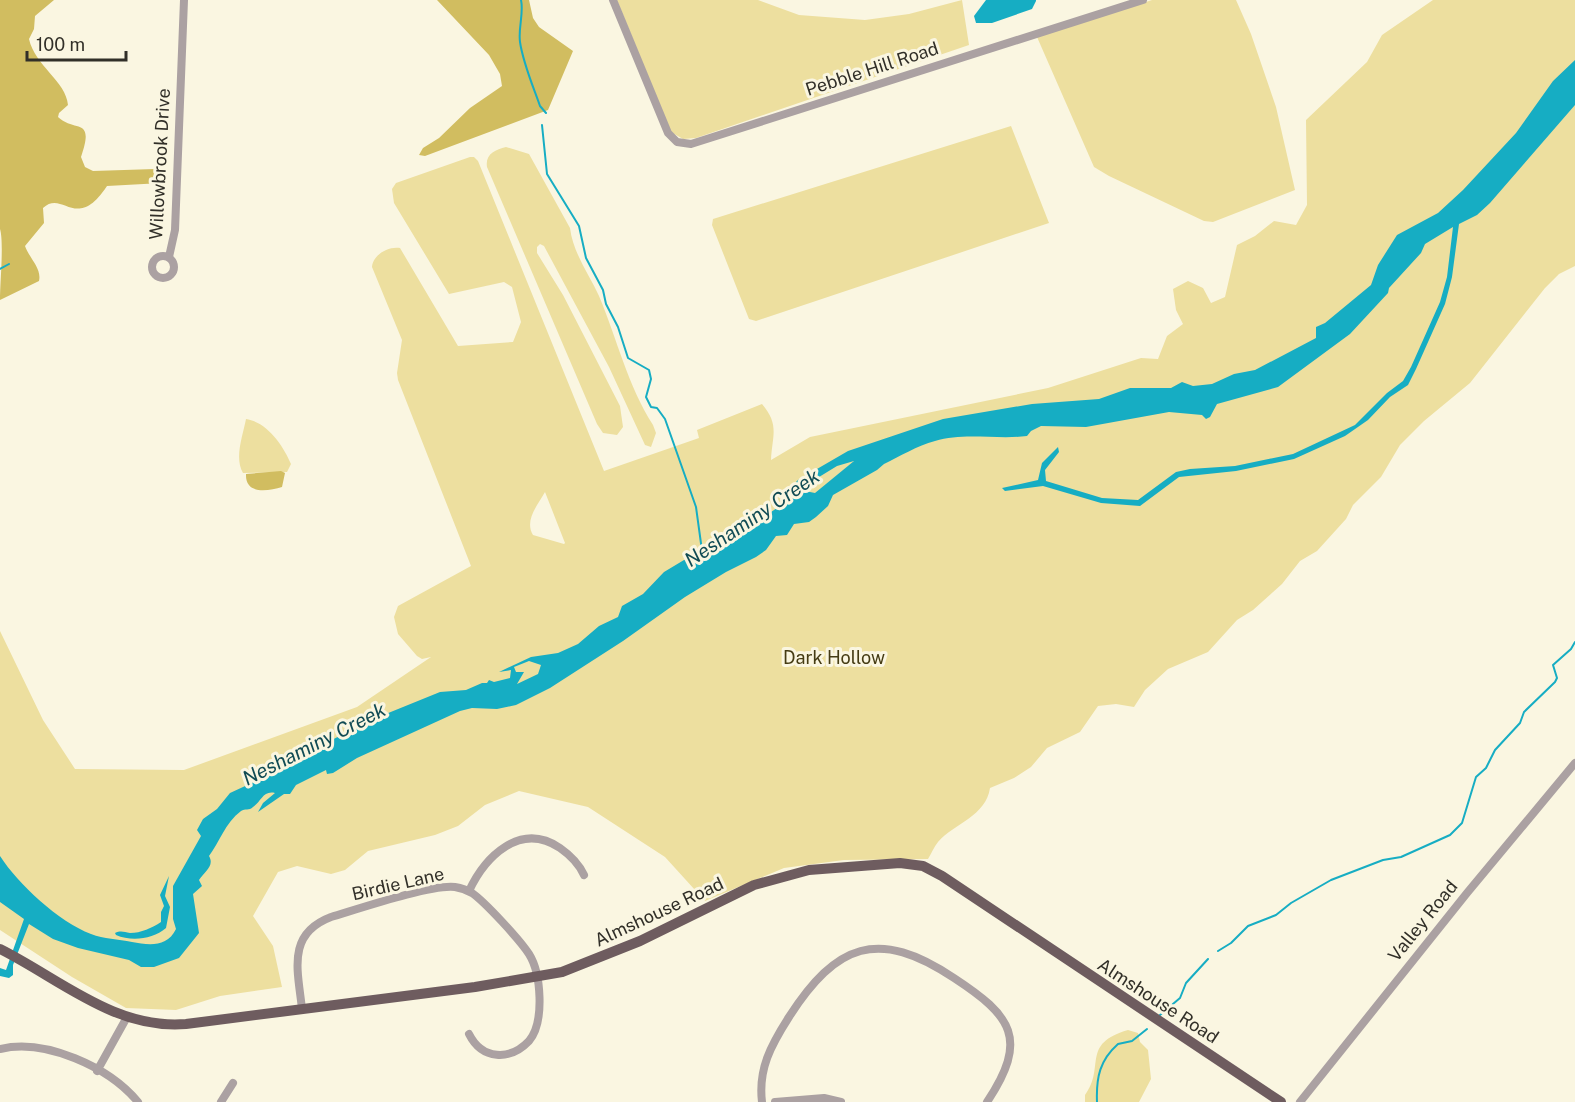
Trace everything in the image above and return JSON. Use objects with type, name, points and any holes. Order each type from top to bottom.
[{"type":"main road","name":"Almshouse Road","points":[[0,949],[84,998],[127,1017],[156,1024],[177,1025],[535,978],[600,959],[767,881],[824,868],[890,863],[916,864],[950,881],[1281,1102]]},
{"type":"street","name":"Willowbrook Drive","points":[[169,257],[175,230],[184,0]]},
{"type":"street","name":"Pebble Hill Road","points":[[612,0],[671,137],[677,142],[691,144],[1143,0]]},
{"type":"street","name":"Valley Road","points":[[1300,1102],[1452,911],[1575,763]]},
{"type":"street","points":[[469,891],[484,864],[510,844],[524,839],[538,839],[557,846],[576,862],[584,875]]},
{"type":"street","name":"Birdie Lane","points":[[302,1009],[298,953],[305,935],[319,922],[438,888],[451,887],[469,891],[528,952],[535,978],[540,1019],[536,1031],[525,1044],[510,1053],[490,1054],[478,1048],[470,1034]]},
{"type":"street","points":[[762,1102],[761,1075],[770,1048],[812,983],[847,957],[882,948],[913,953],[929,961],[989,1001],[999,1011],[1009,1036],[1010,1054],[1006,1071],[987,1102]]},
{"type":"street","points":[[96,1071],[127,1017]]},
{"type":"street","points":[[0,1049],[26,1046],[51,1049],[72,1057],[127,1090],[138,1102]]},
{"type":"street","points":[[221,1102],[233,1083]]},
{"type":"street","points":[[775,1102],[824,1098],[841,1102]]},
{"type":"green space","points":[[617,0],[758,0],[799,15],[865,20],[909,14],[962,0],[969,45],[696,138],[683,139],[671,132]]},
{"type":"green space","points":[[1152,0],[1236,0],[1251,34],[1276,107],[1295,190],[1213,222],[1204,221],[1094,167],[1037,37]]},
{"type":"green space","name":"Dark Hollow","points":[[1433,0],[1575,0],[1575,266],[1559,274],[1545,288],[1470,383],[1424,421],[1400,445],[1381,477],[1353,505],[1346,519],[1317,551],[1300,561],[1282,584],[1253,610],[1237,620],[1208,652],[1168,669],[1145,690],[1134,707],[1116,704],[1098,706],[1080,732],[1047,748],[1031,767],[1014,778],[990,788],[983,806],[945,835],[928,859],[844,860],[784,868],[705,901],[665,857],[588,807],[519,791],[485,805],[458,826],[435,835],[368,851],[345,870],[331,874],[297,866],[278,872],[253,916],[273,946],[282,987],[220,996],[176,1010],[126,1008],[72,977],[0,930],[0,631],[43,720],[75,769],[184,770],[357,707],[431,657],[422,659],[417,656],[398,634],[394,617],[398,606],[471,566],[398,380],[402,340],[372,267],[373,263],[382,252],[391,248],[400,248],[458,346],[513,342],[521,322],[512,287],[504,282],[449,294],[394,203],[392,189],[396,183],[470,157],[478,161],[604,471],[699,438],[697,430],[762,404],[768,411],[773,425],[771,460],[810,437],[1048,388],[1141,358],[1158,359],[1167,336],[1183,324],[1176,310],[1173,289],[1188,281],[1203,288],[1211,303],[1225,297],[1237,245],[1255,236],[1274,221],[1296,225],[1307,205],[1306,120],[1367,62],[1382,35]],"holes":[[[545,492],[565,543],[533,535],[531,518]]]},
{"type":"green space","points":[[1011,126],[1049,223],[756,321],[749,319],[712,225],[713,219]]},
{"type":"green space","points":[[506,147],[529,154],[570,228],[574,246],[599,296],[630,378],[656,433],[651,447],[645,445],[609,367],[544,246],[540,244],[537,247],[537,253],[563,295],[620,406],[623,427],[617,435],[603,433],[597,424],[487,167],[489,156]]},
{"type":"green space","points":[[246,419],[261,425],[279,442],[291,464],[287,472],[243,473],[239,454]]},
{"type":"green space","points":[[1128,1030],[1138,1033],[1140,1042],[1148,1050],[1151,1079],[1139,1102],[1085,1102],[1085,1095],[1094,1075],[1099,1049],[1113,1036]]},
{"type":"shaded area","points":[[0,0],[54,0],[35,16],[34,29],[29,39],[37,57],[66,96],[68,105],[58,117],[84,131],[86,136],[81,157],[85,167],[93,171],[155,169],[165,172],[167,178],[162,183],[107,186],[87,207],[78,209],[57,203],[43,208],[44,223],[25,246],[39,272],[39,281],[0,300],[2,252],[0,229]]},
{"type":"shaded area","points":[[437,0],[529,0],[533,18],[539,27],[573,51],[548,110],[425,156],[419,155],[423,148],[439,138],[470,108],[502,86],[500,74],[489,55]]},
{"type":"shaded area","points":[[281,471],[285,473],[282,487],[258,490],[249,485],[247,481],[246,474]]},
{"type":"water","points":[[986,0],[1036,1],[1032,9],[992,23],[976,23],[974,16]]},
{"type":"water","points":[[1575,60],[1575,105],[1490,203],[1477,215],[1459,224],[1452,277],[1445,304],[1408,385],[1390,397],[1368,420],[1345,436],[1294,459],[1236,471],[1179,477],[1140,506],[1101,503],[1043,486],[1005,491],[1002,488],[1038,480],[1042,463],[1058,447],[1059,452],[1045,470],[1046,481],[1102,498],[1138,500],[1176,472],[1235,466],[1293,454],[1355,425],[1387,393],[1403,381],[1411,367],[1440,302],[1447,277],[1453,227],[1425,244],[1421,253],[1389,288],[1388,293],[1350,334],[1278,387],[1217,404],[1210,417],[1206,419],[1202,415],[1169,412],[1086,427],[1041,426],[1027,436],[946,438],[909,451],[833,495],[828,506],[809,522],[794,524],[787,535],[776,536],[766,550],[756,557],[685,597],[623,641],[550,688],[516,705],[497,709],[472,708],[460,711],[357,758],[333,773],[327,774],[326,770],[296,785],[290,794],[284,794],[258,812],[263,803],[275,793],[268,793],[252,808],[242,810],[235,816],[209,856],[210,866],[199,880],[202,886],[193,894],[199,933],[179,958],[154,967],[141,967],[129,960],[78,948],[53,939],[29,924],[13,965],[13,975],[9,978],[0,976],[0,968],[6,970],[24,919],[0,902],[0,856],[28,890],[66,921],[91,934],[106,938],[157,944],[168,939],[176,929],[173,919],[173,886],[201,836],[197,830],[203,819],[217,809],[230,793],[286,767],[310,751],[371,720],[440,692],[466,690],[487,683],[489,680],[494,682],[510,678],[511,670],[499,672],[531,657],[558,653],[578,644],[599,626],[618,617],[622,606],[643,594],[664,572],[684,560],[704,557],[780,506],[796,489],[795,483],[798,480],[848,451],[943,419],[1032,404],[1099,399],[1130,388],[1171,388],[1182,382],[1193,386],[1212,384],[1234,374],[1255,370],[1316,338],[1316,327],[1325,323],[1371,285],[1378,265],[1397,235],[1438,213],[1463,190],[1516,133],[1553,81]],"holes":[[[854,461],[815,493],[805,491],[806,485],[837,466]],[[529,661],[541,665],[538,674],[517,684],[524,672],[516,672],[514,667]]]},
{"type":"water","points":[[169,876],[165,896],[170,907],[166,928],[155,935],[142,938],[116,935],[115,933],[119,932],[142,931],[161,922],[161,912],[164,906],[160,895]]},
{"type":"waterway","points":[[521,0],[521,50],[540,106],[546,113]]},
{"type":"waterway","name":"Neshaminy Creek","points":[[542,125],[547,174],[579,226],[586,258],[603,290],[606,304],[618,327],[628,358],[649,370],[651,379],[646,397],[651,407],[657,408],[665,419],[696,507],[703,558]]},
{"type":"waterway","points":[[0,269],[9,264]]},
{"type":"waterway","points":[[1218,951],[1231,943],[1248,926],[1276,915],[1291,903],[1331,880],[1383,860],[1401,857],[1450,835],[1462,823],[1476,777],[1486,768],[1495,750],[1520,723],[1524,712],[1555,682],[1557,678],[1553,665],[1571,649],[1575,642]]},
{"type":"waterway","points":[[1160,1015],[1180,998],[1186,983],[1208,959]]},
{"type":"waterway","points":[[1097,1102],[1098,1077],[1107,1056],[1118,1044],[1132,1041],[1147,1029]]}]
